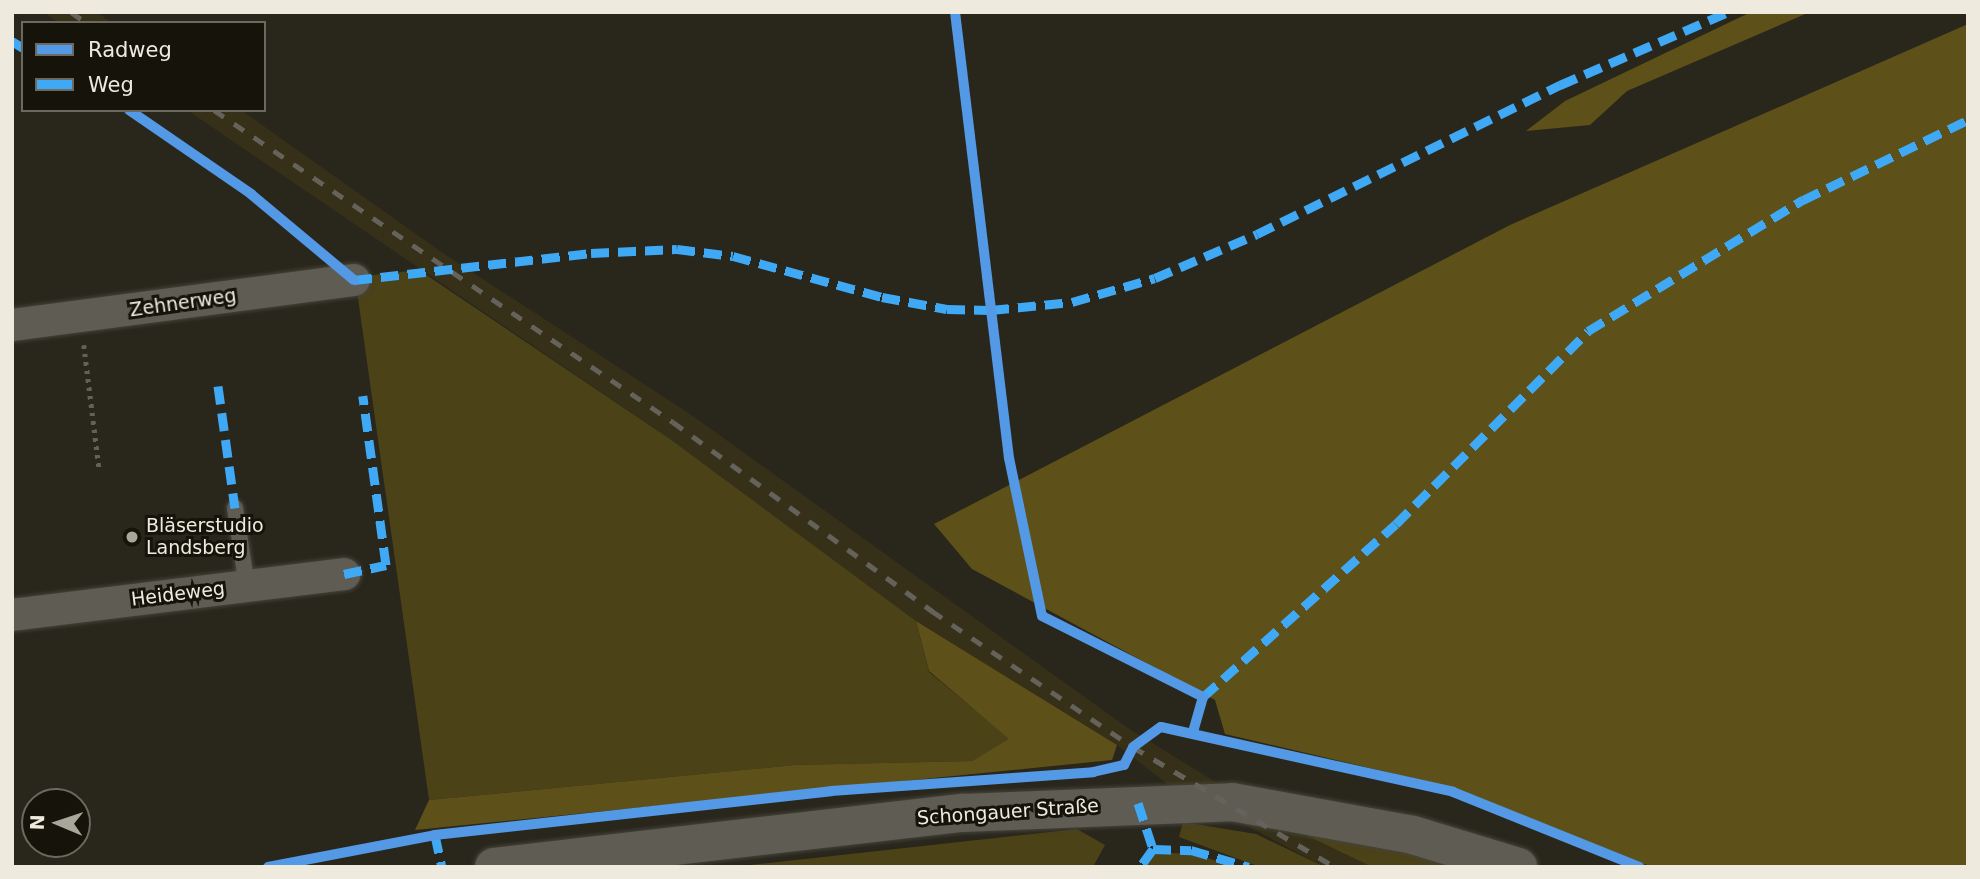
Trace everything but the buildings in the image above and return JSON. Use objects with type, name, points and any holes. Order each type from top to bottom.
[{"type":"main road","name":"Schongauer Straße","points":[[509,865],[962,813],[1232,802],[1413,835],[1518,867]]},
{"type":"street","name":"Zehnerweg","points":[[12,324],[354,280]]},
{"type":"street","name":"Heideweg","points":[[12,615],[344,574]]},
{"type":"lane","points":[[235,508],[247,586]]},
{"type":"path","points":[[80,317],[99,467]]},
{"type":"shaded area","points":[[43,12],[97,12],[109,21],[56,21]]},
{"type":"shaded area","points":[[1751,12],[1810,12],[1627,91],[1590,125],[1526,131],[1565,101]]},
{"type":"shaded area","points":[[1968,24],[1968,867],[1652,867],[1455,788],[1225,734],[1215,700],[972,569],[934,524],[1510,225]]},
{"type":"shaded area","points":[[190,112],[244,112],[440,251],[690,414],[1128,728],[1287,826],[1372,867],[1325,867],[1166,783],[1117,745],[916,621],[670,439]]},
{"type":"shaded area","points":[[419,270],[670,439],[916,621],[929,672],[1010,739],[972,761],[795,765],[429,800],[355,277]]},
{"type":"shaded area","points":[[916,621],[1117,745],[1112,760],[415,830],[429,800],[795,765],[972,761],[1009,739],[929,671]]},
{"type":"shaded area","points":[[1183,822],[1256,834],[1325,867],[1260,867],[1179,837]]},
{"type":"shaded area","points":[[1287,826],[1470,867],[1372,867]]},
{"type":"shaded area","points":[[1077,829],[1105,845],[1093,867],[732,867]]},
{"type":"shaded area","points":[[1155,852],[1192,854],[1239,867],[1144,867]]},
{"type":"railway","points":[[71,12],[84,21]]},
{"type":"railway","points":[[217,112],[673,422],[932,611],[1133,747],[1335,867]]},
{"type":"marked path","points":[[350,277],[354,280],[591,253],[677,249],[733,256],[882,297],[947,309],[991,310],[1072,302],[1155,278],[1257,234],[1560,85],[1728,12]]},
{"type":"marked path","points":[[12,41],[21,47]]},
{"type":"marked path","points":[[1203,697],[1396,524],[1588,331],[1803,200],[1968,120]]},
{"type":"marked path","points":[[218,386],[235,508]]},
{"type":"marked path","points":[[344,574],[386,565],[363,396]]},
{"type":"marked path","points":[[1138,803],[1153,849],[1140,867]]},
{"type":"marked path","points":[[435,835],[442,867]]},
{"type":"marked path","points":[[1153,849],[1191,850],[1249,867]]},
{"type":"cycle path","points":[[955,12],[1009,458],[1042,616],[1203,697],[1193,733]]},
{"type":"cycle path","points":[[132,112],[251,194],[354,280]]},
{"type":"cycle path","points":[[268,867],[435,835],[831,791],[1093,772],[1124,765],[1133,747],[1161,727],[1453,792],[1640,867]]},
{"type":"place","name":"Bläserstudio Landsberg","points":[[132,537]]}]
